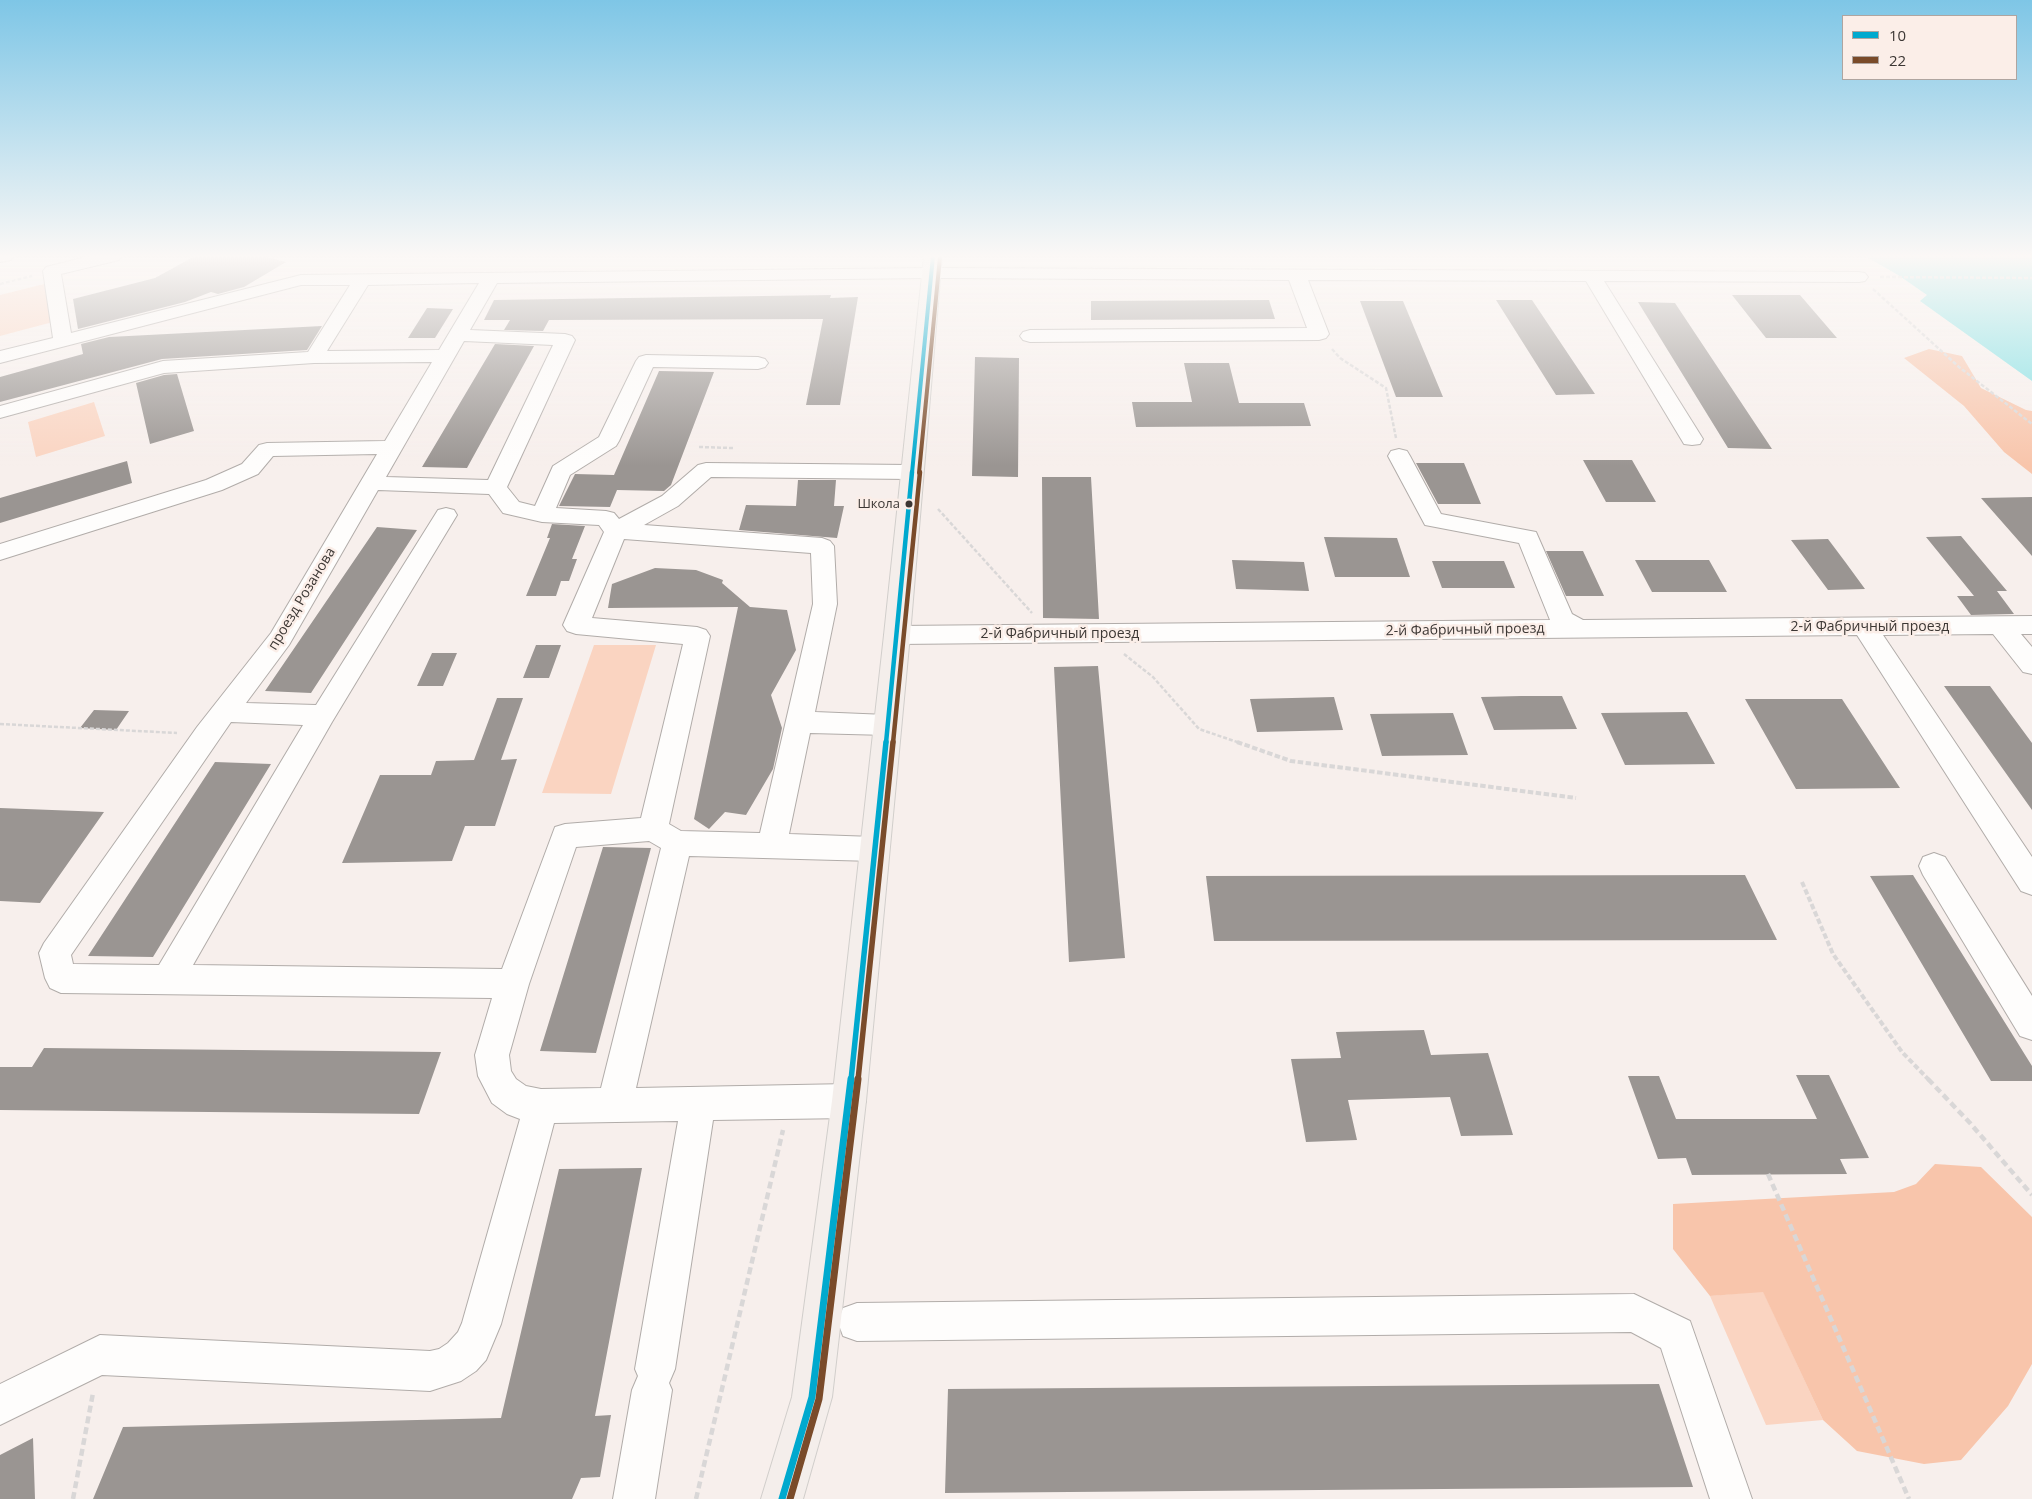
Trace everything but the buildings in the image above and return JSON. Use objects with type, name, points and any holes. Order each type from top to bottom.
[{"type":"main road","points":[[782,1499],[812,1396],[849,1101],[897,635],[926,326]]},
{"type":"street","points":[[61,326],[63,340]]},
{"type":"street","points":[[0,357],[113,326]]},
{"type":"street","points":[[314,356],[333,326]]},
{"type":"street","name":"проезд Розанова","points":[[168,979],[61,978],[56,953],[207,734],[280,639],[462,326]]},
{"type":"street","points":[[1030,336],[1320,334],[1317,326]]},
{"type":"street","points":[[1623,326],[1692,439]]},
{"type":"street","points":[[0,412],[163,367],[451,345],[564,340],[496,488]]},
{"type":"street","points":[[542,515],[561,471],[608,442],[646,361],[758,363]]},
{"type":"street","points":[[0,552],[214,486],[250,469],[267,450],[392,448]]},
{"type":"street","points":[[1399,456],[1433,520],[1528,537],[1562,619],[1579,629]]},
{"type":"street","points":[[614,1106],[665,836],[697,636],[576,625],[616,531],[670,501],[706,470],[911,472]]},
{"type":"street","points":[[371,483],[496,488]]},
{"type":"street","points":[[496,488],[511,508],[542,515],[606,518],[616,531],[822,546],[825,604],[772,846]]},
{"type":"street","points":[[446,515],[323,716],[168,979],[513,984]]},
{"type":"street","name":"2-й Фабричный проезд","points":[[897,635],[1865,628],[2032,625]]},
{"type":"street","points":[[2000,626],[2032,664]]},
{"type":"street","points":[[1865,628],[2032,882]]},
{"type":"street","points":[[224,712],[323,716]]},
{"type":"street","points":[[799,722],[887,725]]},
{"type":"street","points":[[849,1101],[541,1106],[519,1102],[504,1091],[495,1076],[492,1055],[513,984],[565,836],[665,836],[772,846],[874,848]]},
{"type":"street","points":[[1934,866],[2032,1025]]},
{"type":"street","points":[[634,1499],[698,1104]]},
{"type":"street","points":[[0,1405],[100,1356],[430,1371],[447,1367],[462,1357],[472,1346],[481,1324],[541,1106]]},
{"type":"street","points":[[857,1322],[1634,1313],[1676,1335],[1731,1499]]},
{"type":"path","points":[[1913,326],[1959,367],[2032,424]]},
{"type":"path","points":[[1320,334],[1340,358],[1386,388],[1399,456]]},
{"type":"path","points":[[938,509],[1032,613]]},
{"type":"path","points":[[1098,634],[1152,677],[1199,729],[1291,761],[1576,798]]},
{"type":"path","points":[[0,724],[207,734]]},
{"type":"path","points":[[1802,882],[1833,954],[1902,1052],[1970,1124],[2032,1195]]},
{"type":"path","points":[[696,1499],[789,1102]]},
{"type":"path","points":[[1768,1174],[1909,1499]]},
{"type":"path","points":[[72,1497],[100,1356]]},
{"type":"shaded area","points":[[0,326],[38,326],[0,336]]},
{"type":"shaded area","points":[[1929,349],[1962,356],[1981,388],[2026,410],[2032,411],[2032,474],[2004,452],[1964,406],[1904,358]]},
{"type":"shaded area","points":[[94,402],[105,436],[36,457],[28,422]]},
{"type":"shaded area","points":[[594,645],[656,645],[611,794],[542,793]]},
{"type":"shaded area","points":[[1935,1164],[1981,1167],[2032,1217],[2032,1364],[2008,1406],[1961,1460],[1924,1464],[1857,1451],[1823,1420],[1763,1292],[1710,1296],[1673,1249],[1673,1204],[1894,1192],[1916,1184]]},
{"type":"shaded area","points":[[1763,1291],[1823,1420],[1766,1425],[1710,1296]]},
{"type":"water","points":[[1955,326],[2032,326],[2032,381]]},
{"type":"transit line","name":"10","points":[[782,1499],[812,1397],[849,1101],[926,326]]},
{"type":"transit line","name":"22","points":[[790,1499],[819,1399],[856,1102],[933,326]]},
{"type":"place","name":"Школа","points":[[909,504]]}]
